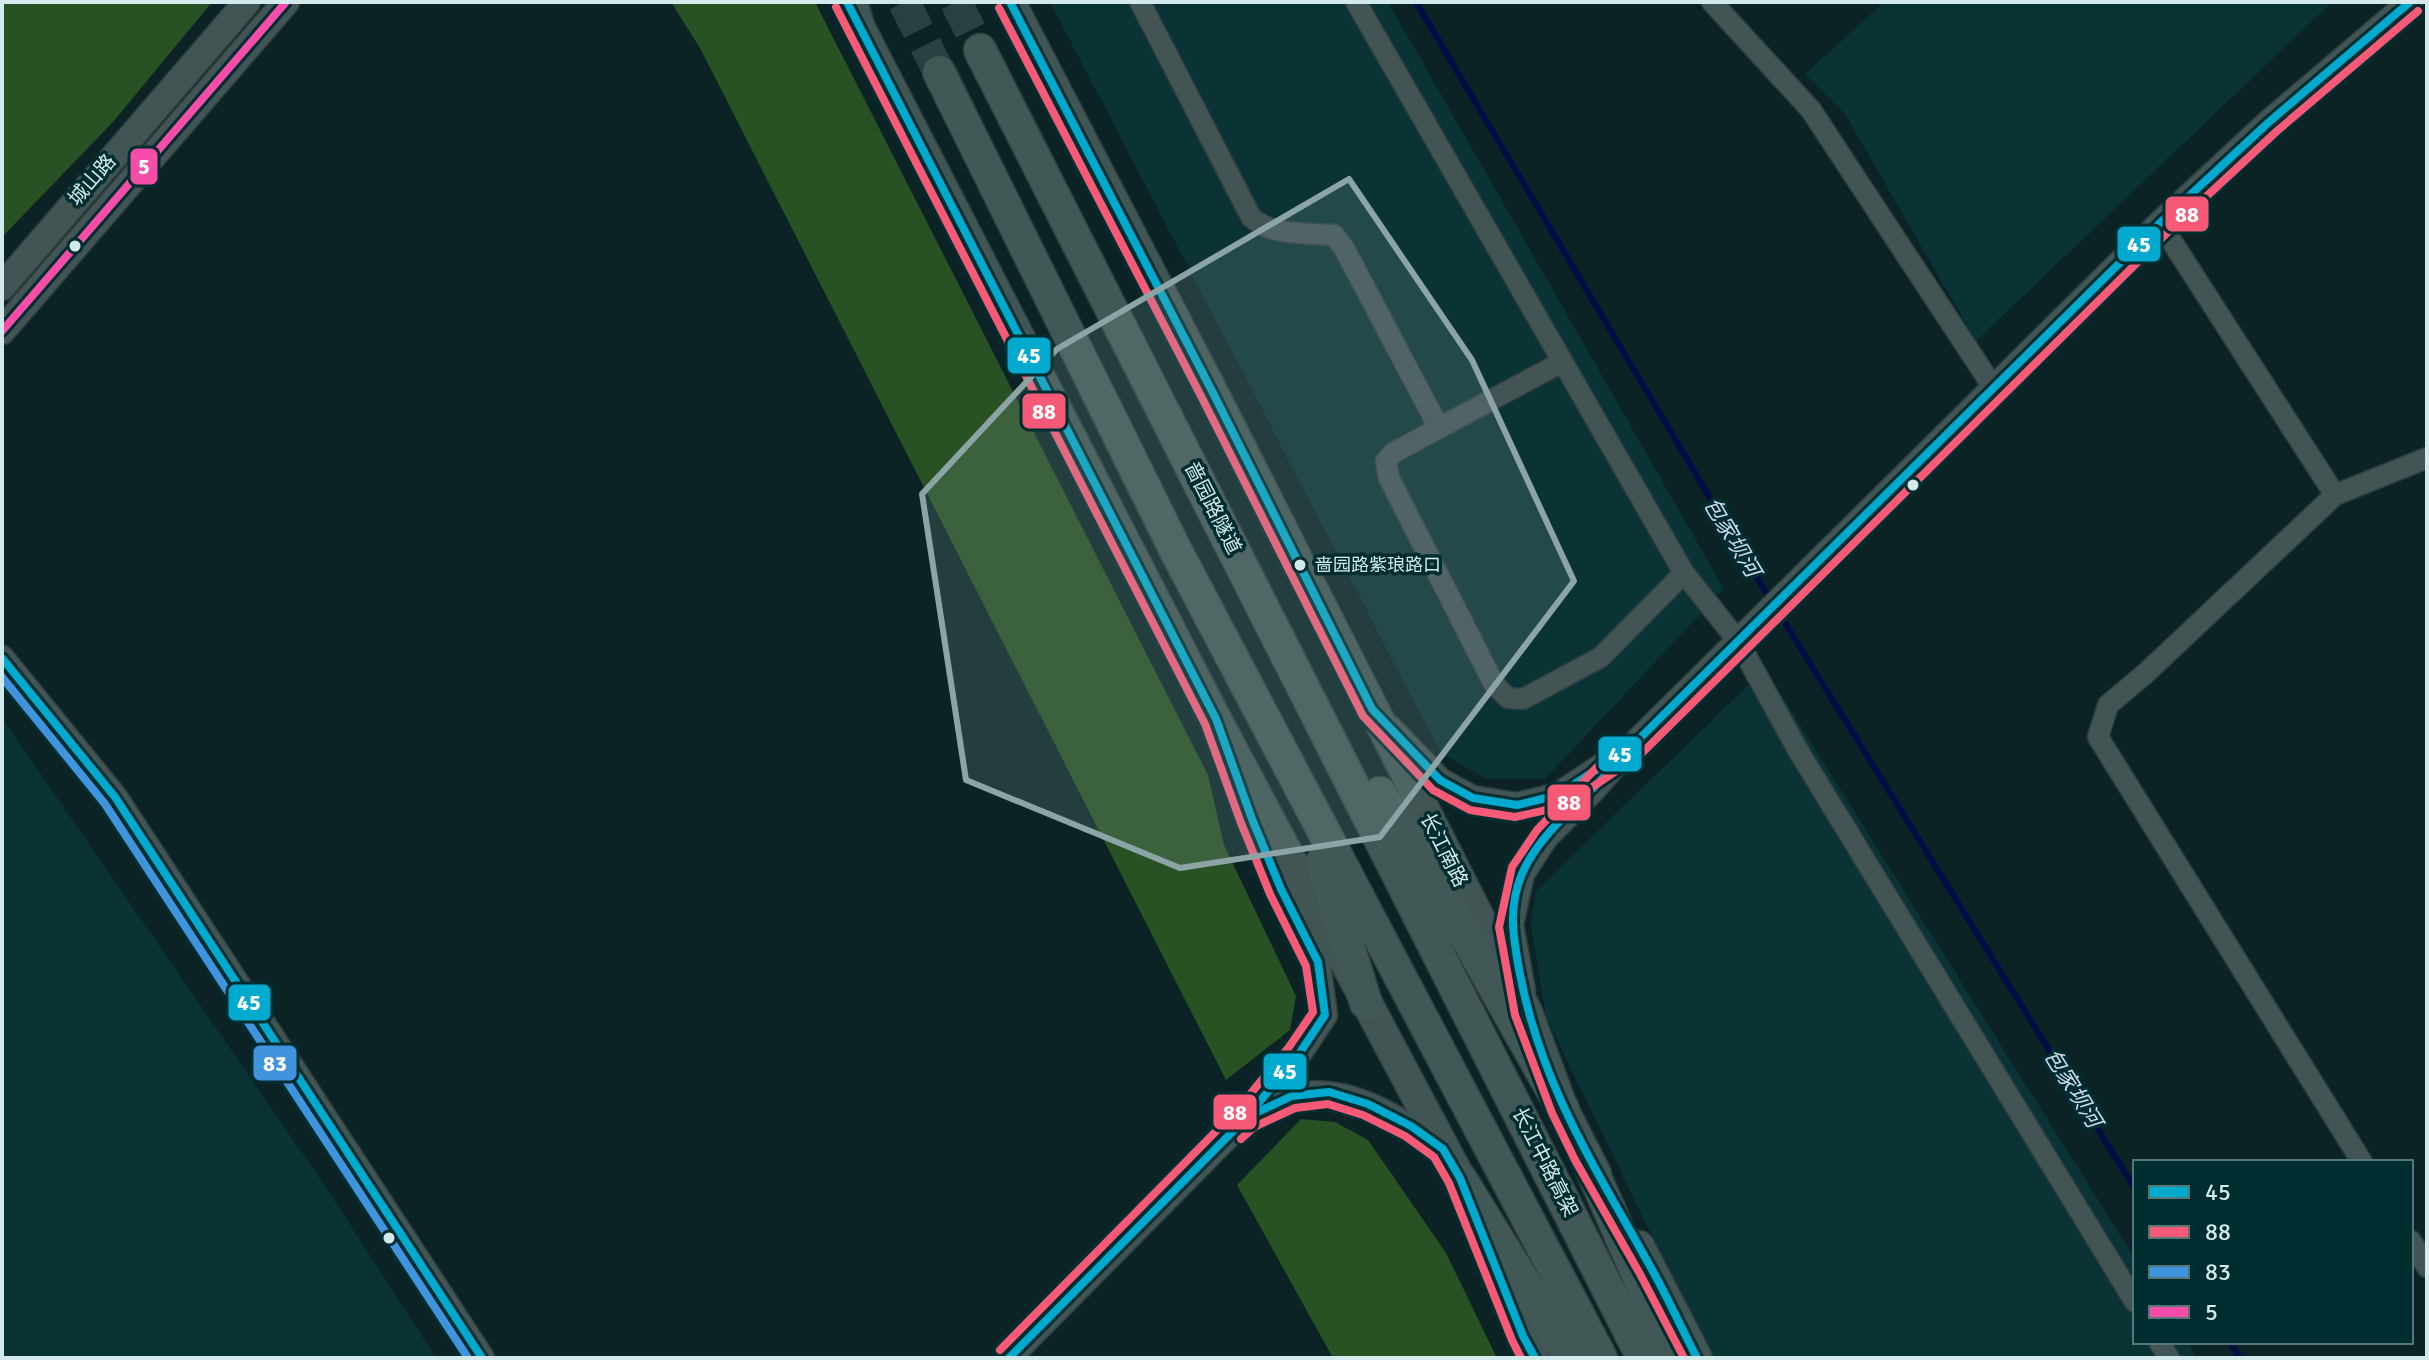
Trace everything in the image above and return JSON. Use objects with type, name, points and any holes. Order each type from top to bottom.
[{"type":"highway","name":"啬园路隧道","points":[[980,50],[1446,966]]},
{"type":"highway","points":[[939,72],[1176,551],[1321,859],[1366,1003]]},
{"type":"highway","points":[[1080,246],[1184,411],[1365,768],[1466,937],[1563,1109]]},
{"type":"highway","name":"长江中路高架","points":[[1176,551],[1601,1358]]},
{"type":"highway","name":"长江中路高架","points":[[1446,966],[1643,1358]]},
{"type":"highway","points":[[1585,1154],[1674,1358]]},
{"type":"highway","points":[[1460,1178],[1571,1358]]},
{"type":"main road","name":"城山路","points":[[2,287],[247,2]]},
{"type":"main road","name":"城山路","points":[[2,331],[286,2]]},
{"type":"main road","name":"长江南路","points":[[1010,2],[1212,391],[1527,1012],[1563,1109],[1585,1154],[1651,1268],[1697,1358]]},
{"type":"main road","points":[[853,11],[1216,719],[1460,1178],[1523,1336],[1535,1358]]},
{"type":"street","points":[[1140,2],[1251,217],[1260,225],[1293,232],[1334,235],[1344,248],[1439,428]]},
{"type":"street","points":[[1356,2],[1684,573],[1738,641],[1799,752],[2133,1299]]},
{"type":"street","points":[[1712,2],[1811,110],[1993,387]]},
{"type":"street","points":[[1527,1012],[1511,925],[1522,874],[1546,837],[1632,746],[2160,223],[2269,122],[2410,2]]},
{"type":"street","points":[[2160,223],[2335,495]]},
{"type":"street","points":[[1562,362],[1393,453],[1386,461],[1389,478],[1494,684],[1508,698],[1523,699],[1601,657],[1684,573]]},
{"type":"street","points":[[2361,1160],[2098,737],[2108,705],[2335,495],[2427,458]]},
{"type":"street","points":[[2,658],[115,797],[482,1358]]},
{"type":"street","points":[[1372,709],[1440,780],[1473,798],[1517,805],[1558,795],[1632,746]]},
{"type":"street","points":[[1009,1358],[1247,1117],[1299,1054],[1325,1015],[1318,962],[1269,861],[1216,719]]},
{"type":"street","points":[[1247,1117],[1292,1096],[1329,1092],[1368,1104],[1411,1126],[1443,1149]]},
{"type":"street","points":[[2413,1244],[2427,1267]]},
{"type":"highlighted area","points":[[1349,179],[1472,360],[1574,581],[1380,837],[1180,868],[966,780],[922,494],[1057,349]]},
{"type":"shaded area","points":[[1050,2],[1388,2],[1724,589],[1545,779],[1486,779],[1441,753]]},
{"type":"shaded area","points":[[1884,2],[2332,2],[1976,341],[1845,114],[1805,74]]},
{"type":"shaded area","points":[[1765,669],[2133,1256],[2133,1344],[2188,1344],[2197,1358],[1711,1358],[1546,1017],[1531,925],[1536,891]]},
{"type":"shaded area","points":[[2,718],[327,1189],[436,1358],[2,1358]]},
{"type":"green space","points":[[2,2],[212,2],[113,122],[2,237]]},
{"type":"green space","points":[[671,2],[815,2],[1208,775],[1224,845],[1296,996],[1290,1030],[1226,1080],[700,48]]},
{"type":"green space","points":[[1301,1119],[1335,1122],[1368,1140],[1446,1253],[1497,1358],[1333,1358],[1237,1185]]},
{"type":"waterway","name":"包家坝河","points":[[1416,2],[1771,601]]},
{"type":"waterway","name":"包家坝河","points":[[1777,610],[2133,1186]]},
{"type":"waterway","name":"包家坝河","points":[[2231,1344],[2240,1358]]},
{"type":"tunnel","points":[[904,2],[939,72]]},
{"type":"tunnel","points":[[956,2],[980,50]]},
{"type":"transit line","name":"5","points":[[2,331],[286,2]]},
{"type":"transit line","name":"45","points":[[847,2],[1216,719],[1281,889],[1318,962],[1325,1015],[1299,1054],[1247,1117],[1009,1358]]},
{"type":"transit line","name":"45","points":[[1010,2],[1212,391],[1372,709],[1440,780],[1473,798],[1517,805],[1558,795],[1632,746],[2160,223],[2269,122],[2410,2]]},
{"type":"transit line","name":"88","points":[[836,7],[1205,724],[1270,894],[1306,966],[1313,1012],[1289,1047],[1238,1109],[1000,1350]]},
{"type":"transit line","name":"88","points":[[999,8],[1363,716],[1433,790],[1470,810],[1515,817],[1564,806],[1640,755],[2168,232],[2277,131],[2418,11]]},
{"type":"transit line","name":"45","points":[[2,658],[115,797],[482,1358]]},
{"type":"transit line","name":"83","points":[[2,677],[105,804],[468,1358]]},
{"type":"transit line","name":"88","points":[[1599,765],[1537,830],[1512,867],[1499,927],[1515,1015],[1552,1113],[1684,1358]]},
{"type":"transit line","name":"45","points":[[1608,773],[1560,820],[1529,860],[1515,898],[1515,945],[1528,1011],[1555,1087],[1590,1159],[1697,1358]]},
{"type":"transit line","name":"45","points":[[1233,1131],[1247,1117],[1292,1096],[1329,1092],[1368,1104],[1411,1126],[1443,1149],[1460,1178],[1523,1336],[1535,1358]]},
{"type":"transit line","name":"88","points":[[1241,1139],[1254,1127],[1295,1108],[1328,1104],[1363,1115],[1405,1136],[1434,1157],[1449,1183],[1521,1358]]},
{"type":"place","name":"啬园路紫琅路口","points":[[1300,565]]}]
